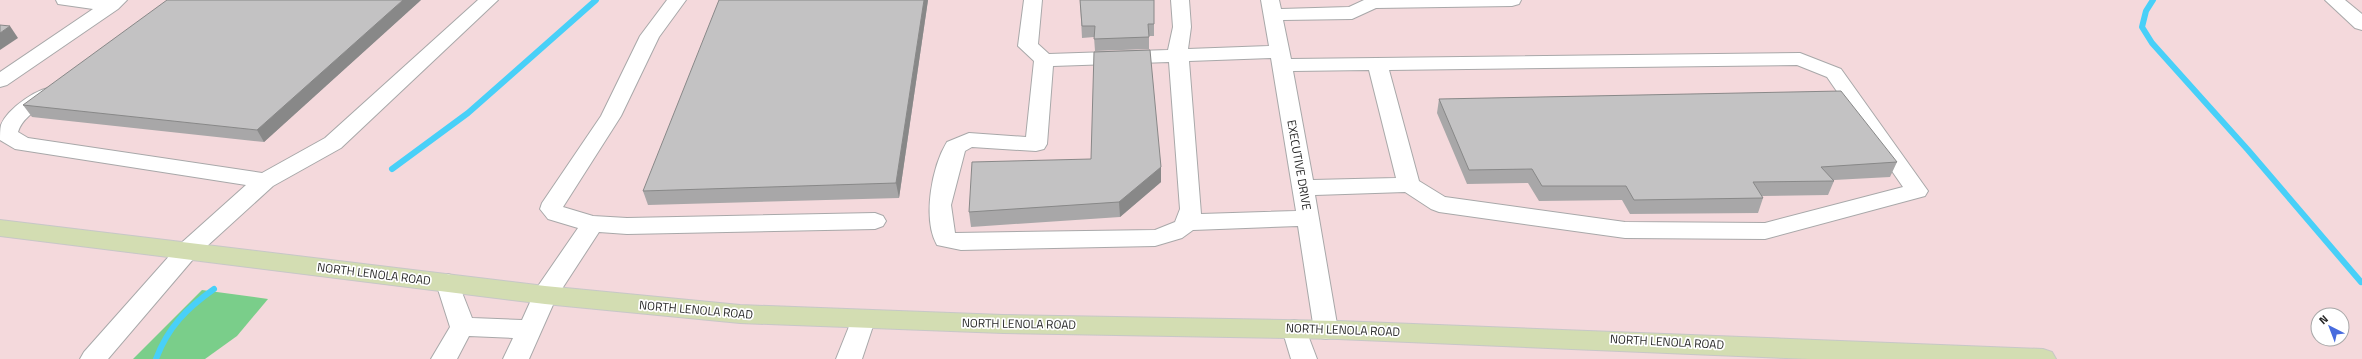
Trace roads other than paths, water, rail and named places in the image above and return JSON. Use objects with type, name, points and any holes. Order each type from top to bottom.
[{"type":"main road","name":"NORTH LENOLA ROAD","points":[[0,228],[544,295],[740,314],[863,320],[1326,330],[1782,353],[2043,359]]},
{"type":"street","points":[[65,0],[114,2]]},
{"type":"street","points":[[93,359],[187,251],[265,181],[333,143],[489,0]]},
{"type":"street","points":[[677,0],[650,36],[611,116],[553,203],[551,209],[556,214],[593,224],[627,226],[875,221]]},
{"type":"street","points":[[1032,0],[1028,46],[1044,60],[1178,54],[1280,58],[1378,65],[1800,59],[1834,73],[1917,191],[1765,231],[1625,230],[1439,204],[1409,185],[1303,188]]},
{"type":"street","points":[[1044,60],[1036,144],[969,140],[955,147],[940,198],[939,226],[944,239],[961,242],[1155,238],[1180,231],[1188,222],[1191,209],[1178,54],[1182,27],[1180,0]]},
{"type":"street","points":[[1271,7],[1352,13],[1373,3],[1512,0]]},
{"type":"street","points":[[0,81],[114,2]]},
{"type":"street","name":"EXECUTIVE DRIVE","points":[[1271,7],[1326,330]]},
{"type":"street","points":[[2348,7],[2362,24]]},
{"type":"street","points":[[1378,65],[1409,185]]},
{"type":"street","points":[[67,80],[17,116],[8,128],[7,135],[23,144],[265,181]]},
{"type":"street","points":[[1188,222],[1308,218]]},
{"type":"street","points":[[516,359],[544,295],[593,224]]},
{"type":"street","points":[[444,359],[462,327],[448,283]]},
{"type":"street","points":[[849,359],[863,320]]},
{"type":"street","points":[[462,327],[529,329]]},
{"type":"street","points":[[1294,329],[1304,359]]},
{"type":"waterway","points":[[392,169],[468,113],[596,0]]},
{"type":"waterway","points":[[2153,0],[2146,11],[2142,27],[2152,43],[2248,150],[2361,282]]},
{"type":"waterway","points":[[156,359],[166,337],[179,319],[195,303],[214,289]]}]
